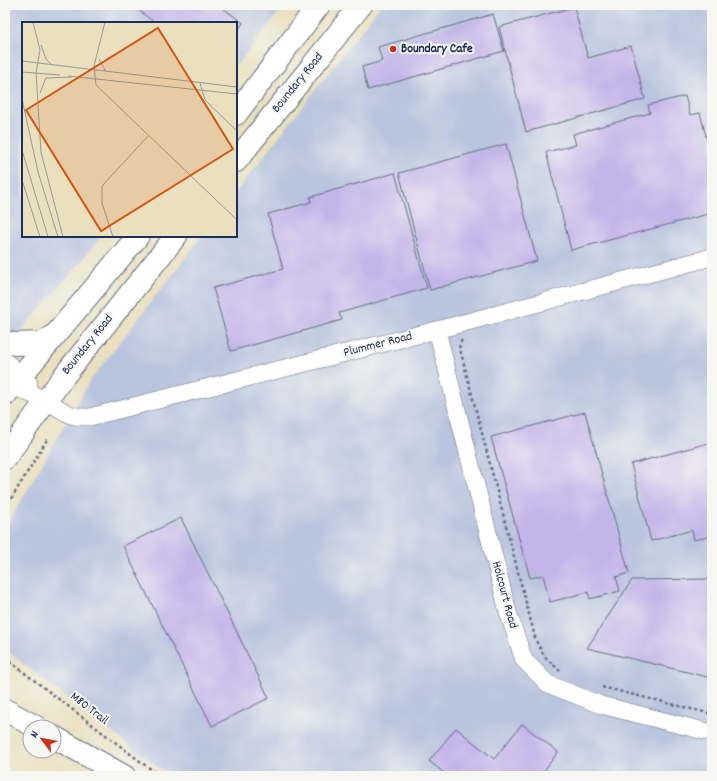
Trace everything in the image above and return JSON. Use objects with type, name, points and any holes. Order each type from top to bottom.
[{"type":"main road","points":[[237,113],[319,5]]},
{"type":"main road","name":"Boundary Road","points":[[237,160],[363,7]]},
{"type":"main road","points":[[11,384],[55,335],[137,237]]},
{"type":"main road","name":"Boundary Road","points":[[5,458],[64,376],[175,237]]},
{"type":"main road","points":[[5,342],[15,344],[37,344],[43,343],[55,335]]},
{"type":"main road","points":[[5,710],[22,719]]},
{"type":"main road","points":[[62,741],[124,776]]},
{"type":"street","name":"Plummer Road","points":[[5,360],[11,384],[46,401],[69,415],[90,417],[437,330],[712,257]]},
{"type":"street","name":"Holcourt Road","points":[[437,330],[508,612],[524,660],[548,684],[601,705],[712,733]]},
{"type":"path","points":[[465,335],[459,346],[536,641],[545,657],[565,674]]},
{"type":"path","points":[[5,509],[48,438]]},
{"type":"path","name":"M80 Trail","points":[[5,658],[161,776]]},
{"type":"path","points":[[598,686],[712,714]]},
{"type":"shaded area","points":[[5,5],[285,5],[237,65],[237,22],[22,22],[22,237],[100,237],[77,267],[5,348]]},
{"type":"shaded area","points":[[381,5],[712,5],[712,776],[179,776],[159,768],[5,650],[5,529],[89,382],[201,237],[237,237],[237,191]]},
{"type":"building","points":[[132,5],[219,5],[243,23],[237,32],[237,22],[154,22]]},
{"type":"building","points":[[574,7],[588,58],[631,46],[645,99],[526,132],[499,27]]},
{"type":"building","points":[[493,14],[504,51],[368,90],[362,67],[382,61],[378,47]]},
{"type":"building","points":[[685,96],[690,115],[700,113],[712,160],[712,213],[571,250],[546,152],[576,145],[573,134],[650,113],[648,105]]},
{"type":"building","points":[[506,144],[537,261],[430,290],[399,173]]},
{"type":"building","points":[[395,173],[427,288],[339,313],[342,320],[231,351],[213,288],[283,269],[268,214],[311,202],[310,197]]},
{"type":"building","points":[[585,412],[629,573],[616,577],[620,591],[590,599],[588,592],[550,602],[543,575],[530,578],[491,437]]},
{"type":"building","points":[[712,442],[712,536],[694,540],[692,530],[651,541],[631,464]]},
{"type":"building","points":[[181,518],[269,698],[212,726],[123,546]]},
{"type":"building","points":[[712,579],[712,678],[587,648],[632,580]]},
{"type":"building","points":[[522,724],[558,752],[540,776],[448,776],[429,761],[456,728],[494,759]]},
{"type":"place","name":"Boundary Cafe","points":[[393,49]]}]
